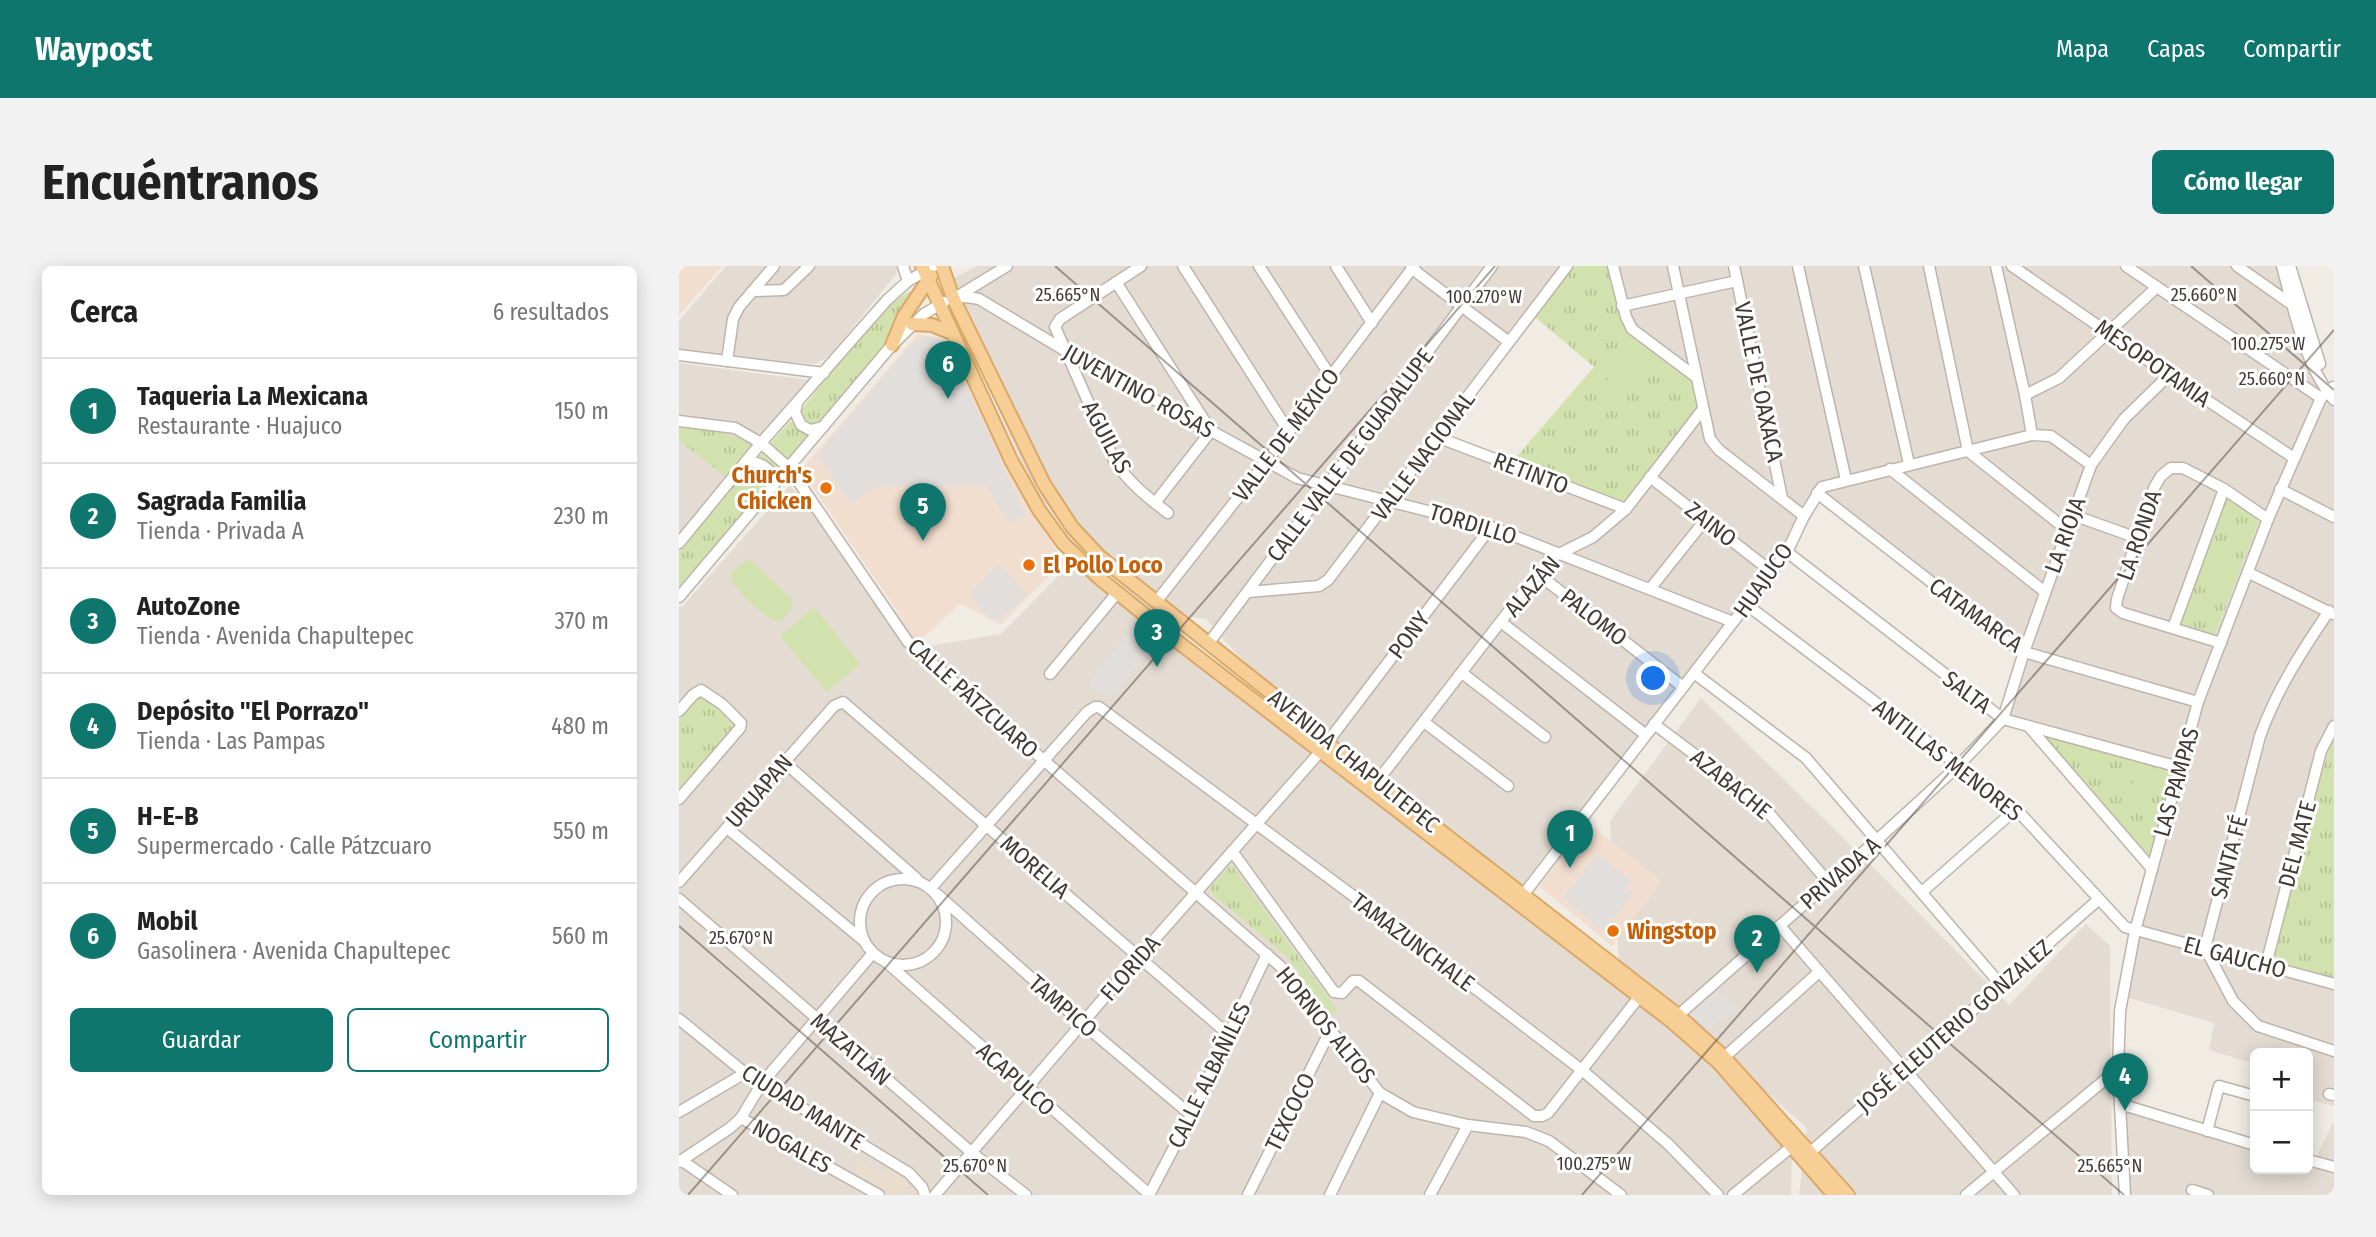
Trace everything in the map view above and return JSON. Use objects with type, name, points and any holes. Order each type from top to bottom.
[{"type":"main road","name":"AVENIDA CHAPULTEPEC","points":[[931,269],[953,298],[1044,484],[1072,527],[1115,569],[1281,701],[1324,748]]},
{"type":"main road","name":"AVENIDA CHAPULTEPEC","points":[[931,269],[939,304],[1011,460],[1056,535],[1112,589],[1324,748],[1674,1018],[1722,1060],[1806,1156],[1848,1195]]},
{"type":"main road","points":[[892,345],[904,316],[931,269]]},
{"type":"main road","points":[[912,324],[932,325],[952,333]]},
{"type":"main road","points":[[1011,460],[1019,460],[1036,482],[1044,484]]},
{"type":"main road","points":[[1115,569],[1112,589],[1129,590],[1156,603]]},
{"type":"main road","points":[[1806,1156],[1834,1195]]},
{"type":"street","points":[[727,361],[733,318],[774,266]]},
{"type":"street","points":[[753,291],[779,291],[787,288],[809,266]]},
{"type":"street","points":[[903,266],[908,281]]},
{"type":"street","points":[[679,597],[912,324],[939,304],[1007,266]]},
{"type":"street","points":[[1141,266],[1116,282],[1211,431],[1155,503]]},
{"type":"street","points":[[1183,266],[1289,432]]},
{"type":"street","points":[[1259,266],[1331,377]]},
{"type":"street","points":[[1336,266],[1372,323]]},
{"type":"street","name":"CALLE VALLE DE GUADALUPE","points":[[1208,644],[1492,266]]},
{"type":"street","name":"VALLE NACIONAL","points":[[1248,592],[1323,584],[1567,266]]},
{"type":"street","points":[[1613,266],[1622,306],[1632,329],[1696,377]]},
{"type":"street","points":[[1673,266],[1708,434],[1715,447],[1804,516]]},
{"type":"street","name":"VALLE DE OAXACA","points":[[1734,266],[1782,498]]},
{"type":"street","points":[[1809,266],[1799,271],[1846,480]]},
{"type":"street","points":[[1864,266],[1909,464]]},
{"type":"street","points":[[1929,266],[1968,451],[2067,530]]},
{"type":"street","points":[[1996,266],[2032,435]]},
{"type":"street","name":"MESOPOTAMIA","points":[[2012,266],[2169,376],[2294,458]]},
{"type":"street","points":[[2126,266],[2330,393]]},
{"type":"street","points":[[2237,266],[2298,306]]},
{"type":"street","points":[[2282,266],[2298,306]]},
{"type":"street","points":[[2290,266],[2309,356],[2330,393]]},
{"type":"street","points":[[1413,267],[1509,342]]},
{"type":"street","name":"VALLE DE MÉXICO","points":[[1156,603],[1413,267]]},
{"type":"street","points":[[679,543],[761,443],[887,300],[908,281],[931,269]]},
{"type":"street","points":[[1622,306],[1737,281]]},
{"type":"street","name":"AGUILAS","points":[[1116,282],[1055,324],[1055,331],[1114,460],[1125,476],[1168,513]]},
{"type":"street","points":[[2025,395],[2059,378],[2157,287]]},
{"type":"street","name":"JUVENTINO ROSAS","points":[[953,298],[967,296],[979,299],[1266,462],[1297,478],[1327,486]]},
{"type":"street","points":[[679,355],[824,373]]},
{"type":"street","name":"LA RIOJA","points":[[2003,719],[2091,465],[2124,419],[2169,376]]},
{"type":"street","name":"LAS PAMPAS","points":[[2125,1195],[2118,1069],[2121,998],[2135,931],[2198,702],[2280,489],[2330,393]]},
{"type":"street","points":[[797,404],[796,412],[801,425],[810,429],[824,426]]},
{"type":"street","name":"ALAZÁN","points":[[1373,787],[1549,559],[1593,537],[1626,509],[1703,409]]},
{"type":"street","name":"CALLE PÁTZCUARO","points":[[679,421],[736,428],[761,443],[789,468],[908,642],[1197,892]]},
{"type":"street","points":[[1817,493],[1826,484],[2032,435],[2051,436],[2091,465]]},
{"type":"street","name":"RETINTO","points":[[1437,437],[1626,509]]},
{"type":"street","points":[[747,461],[766,467],[771,472],[774,484]]},
{"type":"street","name":"LA RONDA","points":[[2221,643],[2123,613],[2116,608],[2154,488],[2161,476],[2171,468],[2183,468],[2224,489],[2268,519]]},
{"type":"street","points":[[1890,469],[2045,592]]},
{"type":"street","name":"ZAINO","points":[[1650,477],[1772,572]]},
{"type":"street","name":"TORDILLO","points":[[1327,486],[1492,527],[1733,622]]},
{"type":"street","points":[[2173,628],[2224,489]]},
{"type":"street","points":[[2280,489],[2334,516]]},
{"type":"street","name":"HUAJUCO","points":[[1519,899],[1787,552],[1817,493]]},
{"type":"street","name":"CATAMARCA","points":[[1817,493],[2024,652],[2198,702]]},
{"type":"street","points":[[2073,514],[2137,538]]},
{"type":"street","points":[[1650,589],[1705,520]]},
{"type":"street","name":"PONY","points":[[1324,748],[1492,527]]},
{"type":"street","name":"SALTA","points":[[1787,552],[2003,719],[2179,767]]},
{"type":"street","points":[[2249,573],[2332,612]]},
{"type":"street","name":"PALOMO","points":[[1538,574],[1683,687]]},
{"type":"street","points":[[1050,674],[1112,589]]},
{"type":"street","name":"ANTILLAS MENORES","points":[[1747,605],[2016,809],[2121,924],[2135,931]]},
{"type":"street","name":"SANTA FÉ","points":[[2205,948],[2260,736],[2271,704],[2295,661],[2332,612]]},
{"type":"street","points":[[1500,622],[1646,735]]},
{"type":"street","points":[[1462,673],[1545,737]]},
{"type":"street","points":[[1693,673],[1806,758],[2001,985]]},
{"type":"street","points":[[679,711],[701,690],[741,723],[740,728],[679,799]]},
{"type":"street","name":"URUAPAN","points":[[679,883],[841,701]]},
{"type":"street","name":"MORELIA","points":[[841,701],[1228,1034]]},
{"type":"street","name":"TAMAZUNCHALE","points":[[1043,761],[1087,712],[1095,707],[1104,709],[1583,1071],[1668,1144],[1718,1195]]},
{"type":"street","name":"PRIVADA A","points":[[1674,1018],[1877,840],[1959,765],[2003,719]]},
{"type":"street","points":[[1424,722],[1508,786]]},
{"type":"street","name":"AZABACHE","points":[[1654,724],[1762,805],[1829,883]]},
{"type":"street","name":"DEL MATE","points":[[2266,965],[2321,751],[2334,726]]},
{"type":"street","points":[[2030,728],[2152,869]]},
{"type":"street","name":"FLORIDA","points":[[935,1195],[1139,957],[1324,748]]},
{"type":"street","points":[[934,891],[986,825],[1043,761]]},
{"type":"street","points":[[727,828],[885,961],[896,965],[919,962],[938,948],[946,927],[943,904],[934,891],[920,882],[784,762]]},
{"type":"street","points":[[1921,892],[2016,809]]},
{"type":"street","name":"HORNOS ALTOS","points":[[1232,851],[1334,992],[1342,993],[1353,981],[1359,981],[1530,1113],[1539,1117],[1548,1113],[1583,1071]]},
{"type":"street","points":[[865,942],[860,929],[860,916],[871,892],[894,879],[907,878],[920,882]]},
{"type":"street","name":"TAMPICO","points":[[934,891],[1083,1024],[1191,1115]]},
{"type":"street","name":"HORNOS ALTOS","points":[[1197,892],[1280,966],[1380,1093],[1413,1112],[1468,1125],[1526,1132],[1549,1141],[1621,1195]]},
{"type":"street","name":"MAZATLÁN","points":[[679,899],[971,1152],[1026,1195]]},
{"type":"street","name":"JOSÉ ELEUTERIO GONZALEZ","points":[[1806,1156],[2098,900]]},
{"type":"street","points":[[1780,926],[2014,1195]]},
{"type":"street","name":"EL GAUCHO","points":[[2135,931],[2334,984]]},
{"type":"street","points":[[2205,948],[2233,1001],[2258,1026],[2334,1051]]},
{"type":"street","name":"NOGALES","points":[[680,1161],[730,1128],[740,1118],[762,1083],[873,953]]},
{"type":"street","name":"CALLE ALBAÑILES","points":[[1149,1195],[1191,1115],[1267,954]]},
{"type":"street","name":"ACAPULCO","points":[[885,961],[1149,1195]]},
{"type":"street","points":[[1722,1060],[1819,972]]},
{"type":"street","points":[[1583,1071],[1642,993]]},
{"type":"street","name":"CIUDAD MANTE","points":[[679,1019],[745,1073],[909,1172],[922,1187],[925,1195]]},
{"type":"street","name":"TEXCOCO","points":[[1248,1195],[1331,1029]]},
{"type":"street","points":[[1966,1195],[2118,1069]]},
{"type":"street","points":[[679,1112],[745,1073]]},
{"type":"street","points":[[2207,1131],[2219,1086],[2250,1095]]},
{"type":"street","points":[[1330,1195],[1380,1093]]},
{"type":"street","points":[[2120,1104],[2250,1144]]},
{"type":"street","name":"NOGALES","points":[[740,1118],[879,1195]]},
{"type":"street","points":[[1430,1195],[1468,1125]]},
{"type":"street","points":[[1733,1195],[1795,1143]]},
{"type":"street","points":[[680,1161],[732,1195]]},
{"type":"street","points":[[2313,1161],[2334,1167]]},
{"type":"street","points":[[2192,1179],[2192,1193],[2208,1195]]},
{"type":"shaded area","points":[[679,266],[722,266],[679,315]]},
{"type":"shaded area","points":[[726,266],[899,266],[900,269],[830,356],[815,364],[679,354],[679,321]]},
{"type":"shaded area","points":[[977,266],[1565,266],[1437,437],[1625,500],[1703,410],[1699,377],[1629,323],[1616,266],[2284,266],[2309,353],[2334,400],[2334,1106],[2313,1100],[2313,1048],[2250,1048],[2250,1062],[2209,1050],[2214,1023],[2119,995],[2179,766],[2002,715],[2024,651],[1817,493],[1787,552],[1520,899],[1705,1041],[1792,1153],[1791,1195],[679,1195],[679,606],[682,607],[790,485],[925,647],[1001,634],[1071,563],[1084,573],[1072,540],[1033,487],[943,284]],"holes":[[[1090,578],[1154,612],[1206,619],[1293,718],[1314,737]]]},
{"type":"shaded area","points":[[918,334],[945,339],[1034,516],[1064,561],[1001,624],[960,604],[918,642],[801,470]]},
{"type":"shaded area","points":[[926,336],[941,340],[952,356],[1014,490],[1025,516],[1010,524],[985,485],[876,487],[851,503],[820,460],[821,450],[905,351],[915,341]]},
{"type":"shaded area","points":[[679,363],[808,380],[679,594]]},
{"type":"shaded area","points":[[999,564],[1026,595],[1002,618],[996,620],[979,608],[971,595],[972,590]]},
{"type":"shaded area","points":[[1137,621],[1158,638],[1130,676],[1112,696],[1087,686]]},
{"type":"shaded area","points":[[1701,698],[2009,1005],[2086,924],[2110,946],[2112,1195],[1799,1195],[1807,1128],[1619,961],[1610,821]]},
{"type":"shaded area","points":[[1588,823],[1662,881],[1612,946],[1539,886]]},
{"type":"shaded area","points":[[1597,854],[1631,880],[1626,887],[1633,893],[1603,931],[1563,898]]},
{"type":"shaded area","points":[[1719,989],[1735,1008],[1706,1032],[1688,1017]]},
{"type":"shaded area","points":[[2120,1104],[2250,1143],[2250,1174],[2313,1174],[2313,1163],[2334,1121],[2334,1195],[2125,1195]]},
{"type":"shaded area","points":[[860,1162],[881,1174],[886,1167],[909,1181],[903,1192],[908,1195],[886,1195],[853,1176]]},
{"type":"green space","points":[[1573,266],[1609,266],[1626,326],[1697,385],[1700,408],[1625,500],[1619,501],[1512,462],[1594,367],[1535,317]]},
{"type":"green space","points":[[915,290],[882,349],[820,424],[806,423],[801,418],[801,410],[842,359],[874,321],[904,295]]},
{"type":"green space","points":[[1631,348],[1647,360],[1620,396],[1604,384]]},
{"type":"green space","points":[[790,421],[809,437],[679,593],[679,550]]},
{"type":"green space","points":[[679,426],[726,434],[752,446],[726,477],[679,441]]},
{"type":"green space","points":[[2228,499],[2257,519],[2258,523],[2216,632],[2212,634],[2183,626],[2181,622],[2225,500]]},
{"type":"green space","points":[[2213,555],[2235,564],[2223,595],[2201,587]]},
{"type":"green space","points":[[747,560],[792,599],[792,608],[780,622],[752,604],[730,578],[733,571]]},
{"type":"green space","points":[[814,607],[860,664],[827,692],[780,636]]},
{"type":"green space","points":[[701,695],[735,725],[679,789],[679,720]]},
{"type":"green space","points":[[2031,727],[2179,767],[2152,869]]},
{"type":"green space","points":[[2334,739],[2334,980],[2272,962],[2329,749]]},
{"type":"green space","points":[[2134,777],[2154,783],[2145,815],[2124,810]]},
{"type":"green space","points":[[1229,867],[1234,868],[1337,1010],[1331,1015],[1286,956],[1211,893],[1210,888]]},
{"type":"place","name":"Mobil","points":[[948,399]]},
{"type":"place","name":"Church's Chicken","points":[[826,488]]},
{"type":"place","name":"H-E-B","points":[[923,541]]},
{"type":"place","name":"El Pollo Loco","points":[[1029,565]]},
{"type":"place","name":"AutoZone","points":[[1157,667]]},
{"type":"place","name":"Taqueria La Mexicana","points":[[1570,868]]},
{"type":"place","name":"Wingstop","points":[[1613,931]]},
{"type":"place","name":"Sagrada Familia","points":[[1757,973]]},
{"type":"place","name":"Depósito \"El Porrazo\"","points":[[2125,1111]]}]
